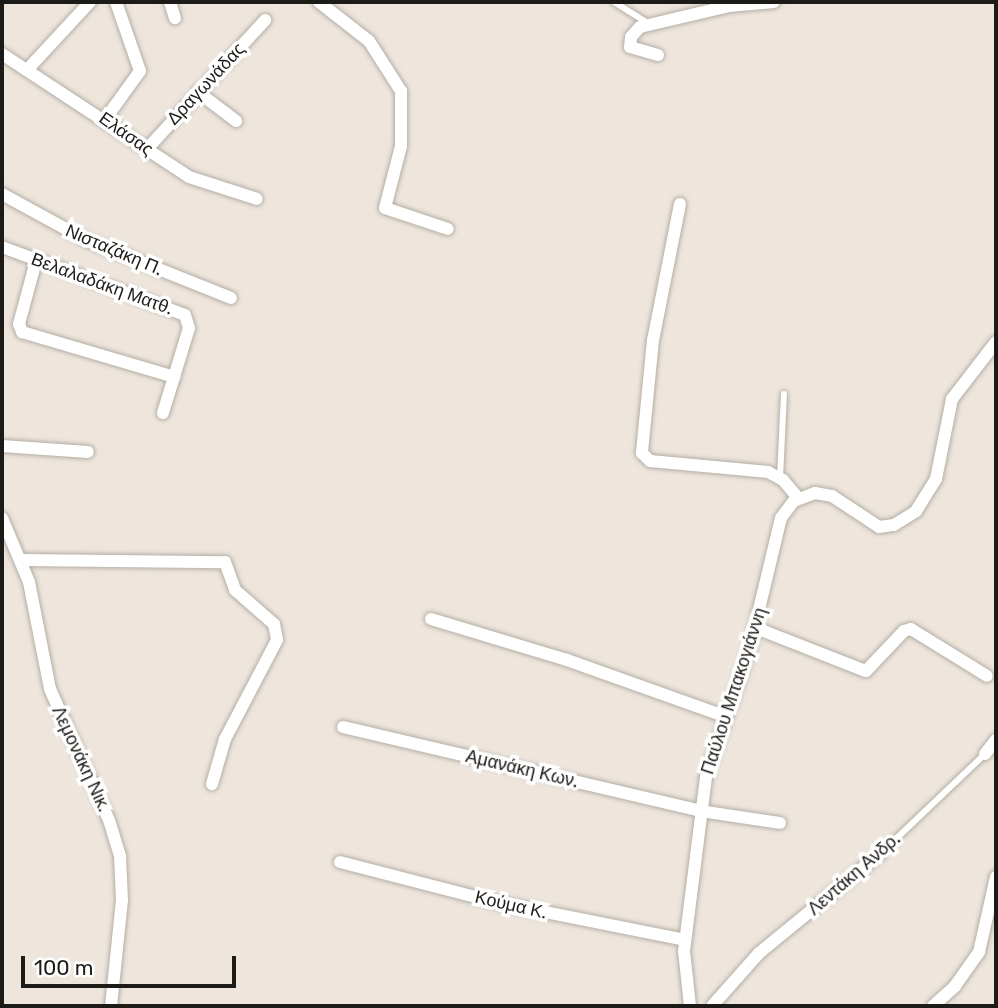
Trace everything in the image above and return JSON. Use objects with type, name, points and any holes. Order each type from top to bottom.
[{"type":"street","points":[[27,70],[90,2]]},
{"type":"street","points":[[106,118],[140,71],[116,2]]},
{"type":"street","points":[[170,2],[175,18]]},
{"type":"street","points":[[319,2],[369,41],[401,91],[401,146],[385,208],[447,229]]},
{"type":"street","points":[[658,55],[634,52],[629,43],[635,31],[651,24],[729,6],[774,2]]},
{"type":"street","name":"Δραγωνάδας","points":[[146,149],[265,20]]},
{"type":"street","name":"Ελάσας","points":[[2,54],[106,118],[189,177],[257,199]]},
{"type":"street","points":[[198,92],[236,121]]},
{"type":"street","name":"Νισταζάκη Π.","points":[[2,194],[86,240],[231,298]]},
{"type":"street","points":[[680,204],[653,340],[642,453],[650,461],[747,468],[780,478],[798,499],[828,494],[879,527],[911,515],[924,503],[936,478],[952,399],[996,342]]},
{"type":"street","name":"Βελαλαδάκη Ματθ.","points":[[2,247],[185,315],[190,326],[163,412]]},
{"type":"street","points":[[36,261],[19,324],[22,332],[174,377]]},
{"type":"street","points":[[2,446],[88,452]]},
{"type":"street","name":"Παύλου Μπακογιάννη","points":[[690,1006],[685,940],[700,811],[724,716],[756,628],[779,523],[798,499]]},
{"type":"street","name":"Λεμονάκη Νικ.","points":[[2,518],[22,560],[50,689],[109,821],[120,856],[122,900],[111,1006]]},
{"type":"street","points":[[22,560],[225,562],[234,590],[274,624],[277,640],[225,739],[212,785]]},
{"type":"street","points":[[431,619],[568,660],[724,716]]},
{"type":"street","points":[[756,628],[863,671],[877,665],[904,631],[911,629],[987,676]]},
{"type":"street","name":"Αμανάκη Κων.","points":[[343,727],[700,811],[780,823]]},
{"type":"street","name":"Λεντάκη Ανδρ.","points":[[985,754],[996,740]]},
{"type":"street","name":"Λεντάκη Ανδρ.","points":[[712,1006],[759,953],[880,854]]},
{"type":"street","name":"Κούμα Κ.","points":[[340,862],[495,902],[685,940]]},
{"type":"street","points":[[933,1006],[964,976],[979,952],[996,877]]},
{"type":"lane","points":[[614,2],[622,11],[651,24]]},
{"type":"lane","points":[[780,478],[784,394]]},
{"type":"lane","name":"Λεντάκη Ανδρ.","points":[[880,854],[985,754]]}]
